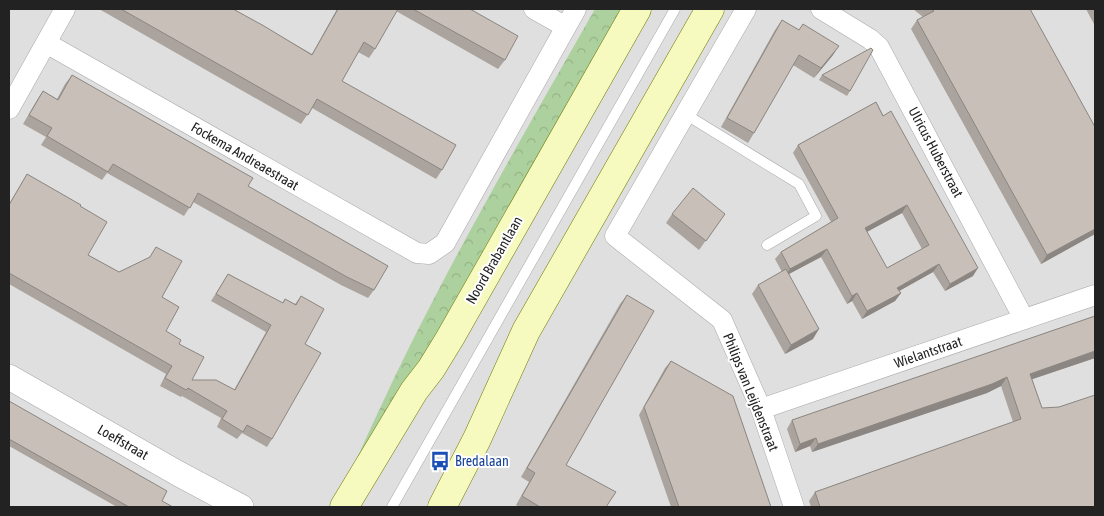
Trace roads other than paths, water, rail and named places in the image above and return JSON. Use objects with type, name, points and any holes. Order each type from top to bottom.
[{"type":"main road","name":"Noord Brabantlaan","points":[[344,507],[414,390],[431,369],[450,338],[637,9]]},
{"type":"main road","points":[[442,507],[477,439],[526,331],[710,9]]},
{"type":"street","points":[[9,109],[66,9]]},
{"type":"street","points":[[534,9],[566,27],[576,9]]},
{"type":"street","points":[[685,114],[746,9]]},
{"type":"street","name":"Ulricus Huberstraat","points":[[821,9],[870,39],[879,47],[1024,319]]},
{"type":"street","name":"Fockema Andreaestraat","points":[[46,43],[417,253],[429,254],[445,243],[566,27]]},
{"type":"street","name":"Philips van Leijdenstraat","points":[[685,114],[615,236],[722,320],[761,409],[794,507]]},
{"type":"street","name":"Wielantstraat","points":[[761,409],[1095,295]]},
{"type":"street","name":"Loeffstraat","points":[[9,377],[240,507]]},
{"type":"lane","points":[[392,507],[675,9]]},
{"type":"lane","points":[[685,114],[799,184],[816,216],[767,245]]},
{"type":"place","name":"Bredalaan","points":[[440,461]]}]
